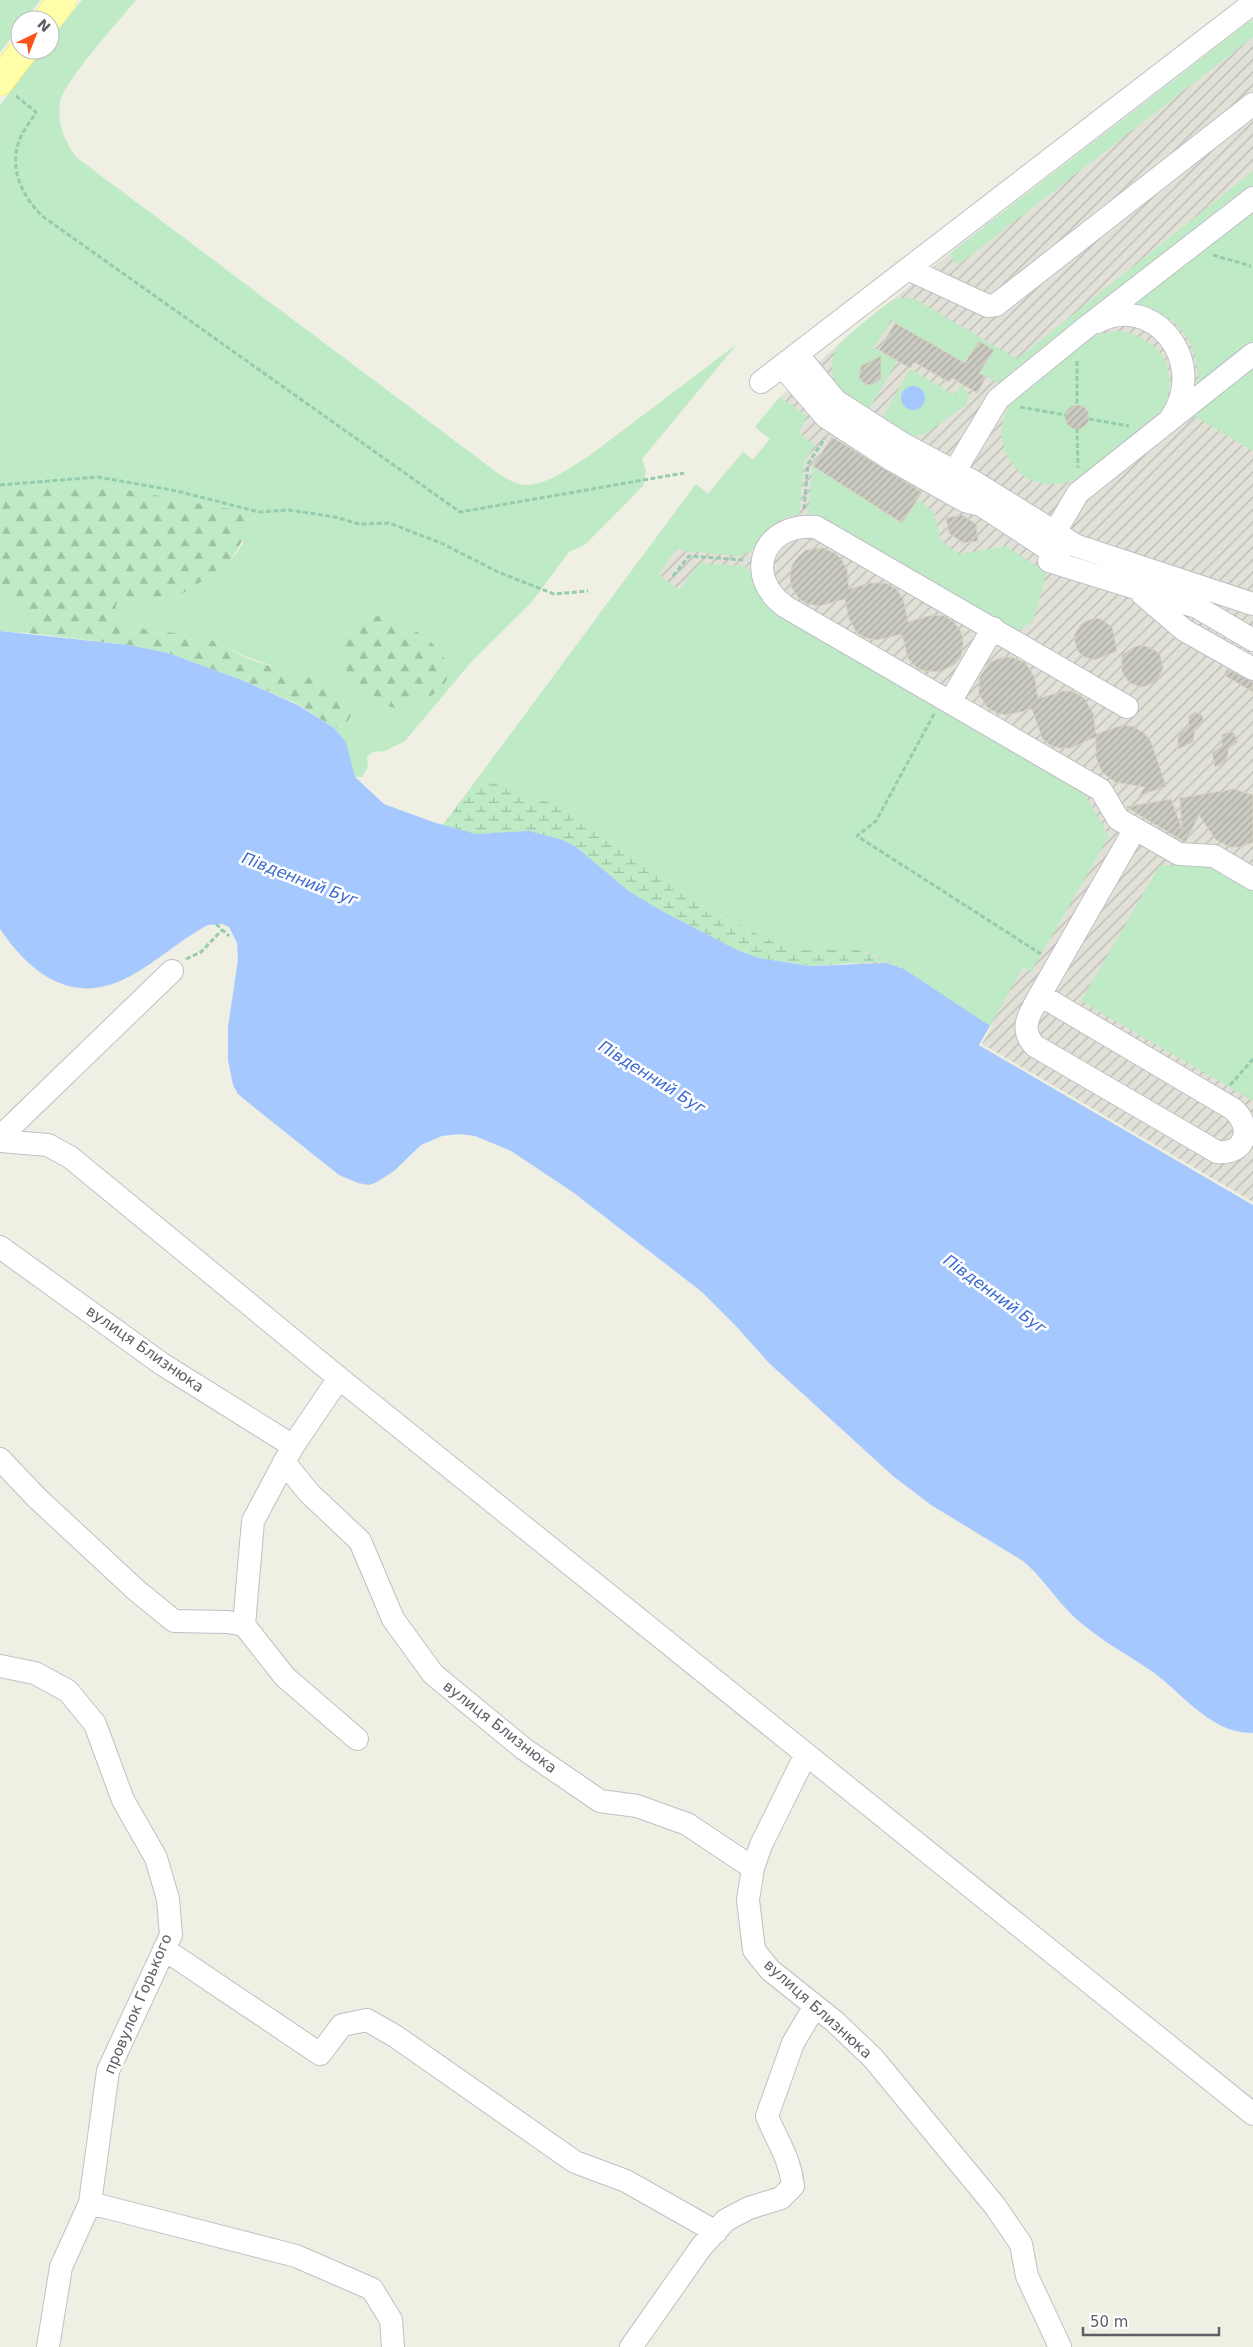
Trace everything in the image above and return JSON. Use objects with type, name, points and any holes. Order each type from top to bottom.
[{"type":"main road","points":[[7,88],[20,60]]},
{"type":"street","points":[[761,382],[1253,3]]},
{"type":"street","points":[[908,269],[988,306],[996,305],[1253,104]]},
{"type":"street","points":[[949,480],[996,402],[1080,332],[1253,198]]},
{"type":"street","points":[[1080,332],[1114,315],[1135,317],[1156,325],[1171,339],[1184,366],[1185,386],[1180,405],[1163,426]]},
{"type":"street","points":[[1055,532],[1078,493],[1253,354]]},
{"type":"street","points":[[789,360],[826,417],[892,460],[949,480],[1055,532],[1078,546],[1253,604]]},
{"type":"street","points":[[789,360],[836,401],[903,444],[949,480],[974,507],[1057,560],[1134,588],[1196,607],[1253,640]]},
{"type":"street","points":[[1128,707],[816,526],[787,529],[775,537],[766,548],[762,561],[762,575],[767,588],[775,599],[1101,790],[1118,819],[1135,829],[1178,854],[1214,856],[1253,879]]},
{"type":"street","points":[[1134,588],[1184,630],[1253,669]]},
{"type":"street","points":[[946,700],[993,628]]},
{"type":"street","points":[[1040,995],[1240,1114],[1246,1127],[1244,1142],[1232,1152],[1217,1152],[1029,1041],[1025,1027],[1027,1020],[1040,995],[1135,829]]},
{"type":"street","points":[[0,1139],[172,971]]},
{"type":"street","points":[[0,1139],[48,1145],[70,1157],[339,1378],[1253,2114]]},
{"type":"street","name":"вулиця Близнюка","points":[[0,1247],[288,1454],[309,1493],[360,1541],[393,1619],[433,1674],[524,1749],[600,1800],[637,1806],[686,1824],[753,1868],[748,1900],[754,1950],[770,1970],[815,2006],[873,2058],[995,2206],[1021,2244],[1027,2276],[1060,2347]]},
{"type":"street","points":[[244,1625],[253,1521],[288,1454],[339,1378]]},
{"type":"street","points":[[0,1459],[37,1498],[129,1583],[174,1621],[228,1622],[244,1625],[285,1677],[357,1739]]},
{"type":"street","name":"провулок Горького","points":[[0,1666],[34,1673],[68,1691],[95,1724],[122,1800],[156,1858],[168,1898],[171,1935],[108,2071],[90,2203],[61,2267],[48,2347]]},
{"type":"street","points":[[753,1868],[761,1845],[806,1754]]},
{"type":"street","points":[[164,1948],[320,2054],[342,2025],[367,2020],[395,2036],[575,2162],[626,2181],[716,2232]]},
{"type":"street","points":[[631,2347],[702,2246],[726,2220],[750,2208],[780,2198],[793,2186],[791,2168],[786,2153],[777,2141],[767,2116],[793,2042],[815,2006]]},
{"type":"street","points":[[90,2203],[296,2256],[372,2288],[391,2320],[393,2347]]},
{"type":"path","points":[[7,88],[36,112],[21,137],[16,161],[17,174],[26,197],[42,216],[460,512],[684,473]]},
{"type":"path","points":[[1189,247],[1250,266]]},
{"type":"path","points":[[1077,405],[1080,332]]},
{"type":"path","points":[[996,402],[1066,415]]},
{"type":"path","points":[[1089,419],[1163,426]]},
{"type":"path","points":[[803,526],[808,464],[834,423]]},
{"type":"path","points":[[1077,428],[1078,493]]},
{"type":"path","points":[[0,485],[98,477],[177,491],[259,512],[288,510],[335,517],[359,524],[390,523],[441,543],[498,572],[554,594],[588,591]]},
{"type":"path","points":[[673,576],[689,556],[762,561]]},
{"type":"path","points":[[946,700],[876,821],[857,836],[1058,965]]},
{"type":"path","points":[[216,924],[229,936]]},
{"type":"path","points":[[172,971],[180,963],[201,952],[222,930]]},
{"type":"path","points":[[1217,1100],[1253,1059]]},
{"type":"shaded area","points":[[1253,19],[1253,1205],[979,1045],[904,969],[737,950],[660,910],[443,825],[696,484],[708,494],[743,452],[753,460],[770,439],[755,427],[780,397],[843,340],[954,250]]},
{"type":"green space","points":[[0,0],[40,0],[32,10],[10,10],[10,39],[0,52]]},
{"type":"green space","points":[[82,0],[136,0],[81,66],[63,93],[59,111],[61,125],[65,138],[76,157],[499,474],[511,481],[524,485],[532,484],[549,479],[566,470],[589,456],[737,344],[642,459],[646,471],[643,486],[586,544],[569,552],[531,603],[472,661],[405,741],[385,751],[373,752],[367,757],[368,767],[362,777],[355,777],[345,745],[334,728],[345,727],[322,683],[244,656],[216,641],[145,631],[119,617],[114,606],[120,600],[180,595],[228,565],[244,542],[59,489],[12,490],[0,487],[0,105],[34,60],[60,60],[60,28]]},
{"type":"green space","points":[[1253,21],[1253,37],[962,262],[955,263],[950,256],[954,250],[1249,22]]},
{"type":"green space","points":[[1253,171],[1253,186],[1001,385],[891,320],[874,348],[897,361],[868,411],[846,395],[836,383],[832,366],[836,349],[873,314],[890,302],[901,298],[915,299],[1017,359]]},
{"type":"green space","points":[[1253,210],[1253,342],[1198,385],[1198,370],[1195,356],[1183,331],[1162,314],[1134,304]]},
{"type":"green space","points":[[1121,331],[1146,340],[1163,357],[1168,367],[1170,379],[1169,392],[1164,406],[1151,422],[1081,477],[1063,483],[1047,484],[1035,482],[1025,477],[1013,465],[1003,445],[1002,423],[1008,408],[1034,382],[1084,343],[1099,335]]},
{"type":"green space","points":[[1253,367],[1253,451],[1194,416]]},
{"type":"green space","points":[[910,369],[955,395],[961,385],[969,394],[966,405],[925,434],[916,436],[908,436],[881,420]]},
{"type":"green space","points":[[780,397],[807,416],[799,433],[815,445],[804,462],[799,515],[778,521],[755,547],[739,556],[683,551],[678,547],[658,574],[679,590],[700,563],[745,566],[755,576],[1077,781],[1109,836],[1031,972],[1023,967],[990,1026],[904,969],[877,956],[859,950],[800,950],[773,942],[743,927],[586,821],[562,807],[478,778],[696,484],[708,494],[743,452],[753,460],[770,439],[755,427]]},
{"type":"green space","points":[[813,466],[902,523],[917,500],[934,512],[941,541],[959,554],[1006,546],[1047,573],[1033,621],[1020,630],[1010,627],[823,517],[808,515]]},
{"type":"green space","points":[[0,487],[12,490],[111,487],[235,510],[246,517],[249,529],[228,565],[180,595],[120,600],[115,606],[120,615],[136,626],[155,631],[200,636],[222,644],[244,657],[320,682],[344,700],[352,713],[345,727],[334,728],[298,704],[239,679],[168,653],[129,645],[28,633],[27,616],[19,607],[0,599]]},
{"type":"green space","points":[[0,599],[19,607],[27,616],[28,633],[0,631]]},
{"type":"green space","points":[[383,615],[415,631],[430,642],[442,654],[448,667],[447,679],[437,692],[404,708],[391,707],[377,700],[344,668],[344,647],[350,632],[363,621]]},
{"type":"green space","points":[[478,778],[562,807],[586,821],[743,927],[773,942],[800,950],[859,950],[904,969],[886,963],[873,962],[810,966],[759,958],[737,950],[660,910],[630,892],[576,847],[563,840],[529,831],[476,834],[443,825]]},
{"type":"green space","points":[[1160,865],[1225,868],[1253,884],[1253,1101],[1081,1001]]},
{"type":"water","points":[[913,386],[921,390],[925,398],[921,406],[913,410],[905,406],[901,398],[905,390]]},
{"type":"water","name":"Південний Буг","points":[[0,631],[129,645],[168,653],[239,679],[298,705],[334,728],[346,742],[355,777],[384,804],[433,822],[476,834],[529,831],[563,840],[576,847],[630,892],[660,910],[737,950],[759,958],[810,966],[886,963],[904,969],[990,1026],[979,1045],[1253,1205],[1253,1733],[1237,1731],[1209,1719],[1160,1677],[1081,1623],[1023,1561],[931,1505],[893,1476],[769,1363],[702,1292],[574,1193],[511,1151],[475,1136],[459,1134],[442,1136],[421,1145],[394,1171],[375,1183],[369,1185],[358,1183],[339,1175],[238,1094],[233,1085],[228,1060],[228,1027],[238,960],[237,943],[229,927],[222,924],[208,925],[130,976],[118,982],[99,987],[82,988],[65,985],[36,969],[11,944],[0,929]]},
{"type":"pier","points":[[990,1026],[992,1027],[982,1044],[1253,1202],[1253,1205],[979,1045]]},
{"type":"building","points":[[895,323],[965,363],[979,341],[994,350],[979,373],[986,377],[977,393],[952,378],[949,382],[914,362],[910,368],[879,350]]},
{"type":"building","points":[[881,356],[881,379],[872,385],[865,384],[859,378],[861,366]]},
{"type":"building","points":[[1077,405],[1085,409],[1089,417],[1085,425],[1077,429],[1069,425],[1065,417],[1069,409]]},
{"type":"building","points":[[832,437],[922,492],[902,523],[813,466]]},
{"type":"building","points":[[962,515],[976,524],[978,541],[963,543],[949,533],[946,518]]},
{"type":"building","points":[[823,548],[836,554],[842,560],[847,570],[849,589],[870,583],[886,583],[896,589],[903,599],[908,622],[932,615],[944,616],[954,622],[961,632],[963,643],[961,657],[955,664],[940,672],[924,671],[915,666],[908,658],[902,634],[877,640],[866,638],[857,633],[849,619],[845,599],[819,606],[808,604],[799,599],[791,586],[790,575],[792,565],[806,550]]},
{"type":"building","points":[[1094,618],[1101,619],[1112,627],[1117,651],[1094,660],[1082,656],[1077,650],[1074,636],[1081,624]]},
{"type":"building","points":[[1142,645],[1155,650],[1160,655],[1163,667],[1159,679],[1142,687],[1130,683],[1125,677],[1122,671],[1122,655],[1134,647]]},
{"type":"building","points":[[1011,657],[1024,662],[1030,669],[1035,679],[1038,699],[1063,691],[1074,692],[1084,698],[1093,713],[1096,734],[1123,725],[1134,727],[1144,733],[1151,742],[1166,786],[1139,796],[1145,787],[1115,782],[1102,772],[1096,758],[1096,737],[1070,748],[1059,748],[1050,745],[1042,738],[1032,709],[1007,715],[997,713],[988,708],[979,695],[979,678],[990,662],[1000,658]]},
{"type":"building","points":[[1227,669],[1253,682],[1253,692],[1224,675]]},
{"type":"building","points":[[1195,712],[1202,715],[1203,723],[1195,729],[1193,742],[1178,749],[1178,734],[1188,727],[1189,716]]},
{"type":"building","points":[[1227,732],[1234,733],[1238,742],[1229,748],[1226,762],[1215,767],[1212,753],[1222,745],[1222,735]]},
{"type":"building","points":[[1233,789],[1253,795],[1253,842],[1241,847],[1230,847],[1216,840],[1199,815],[1186,841],[1183,841],[1126,807],[1171,799],[1182,829],[1180,798],[1222,791],[1225,793],[1224,791]]}]
